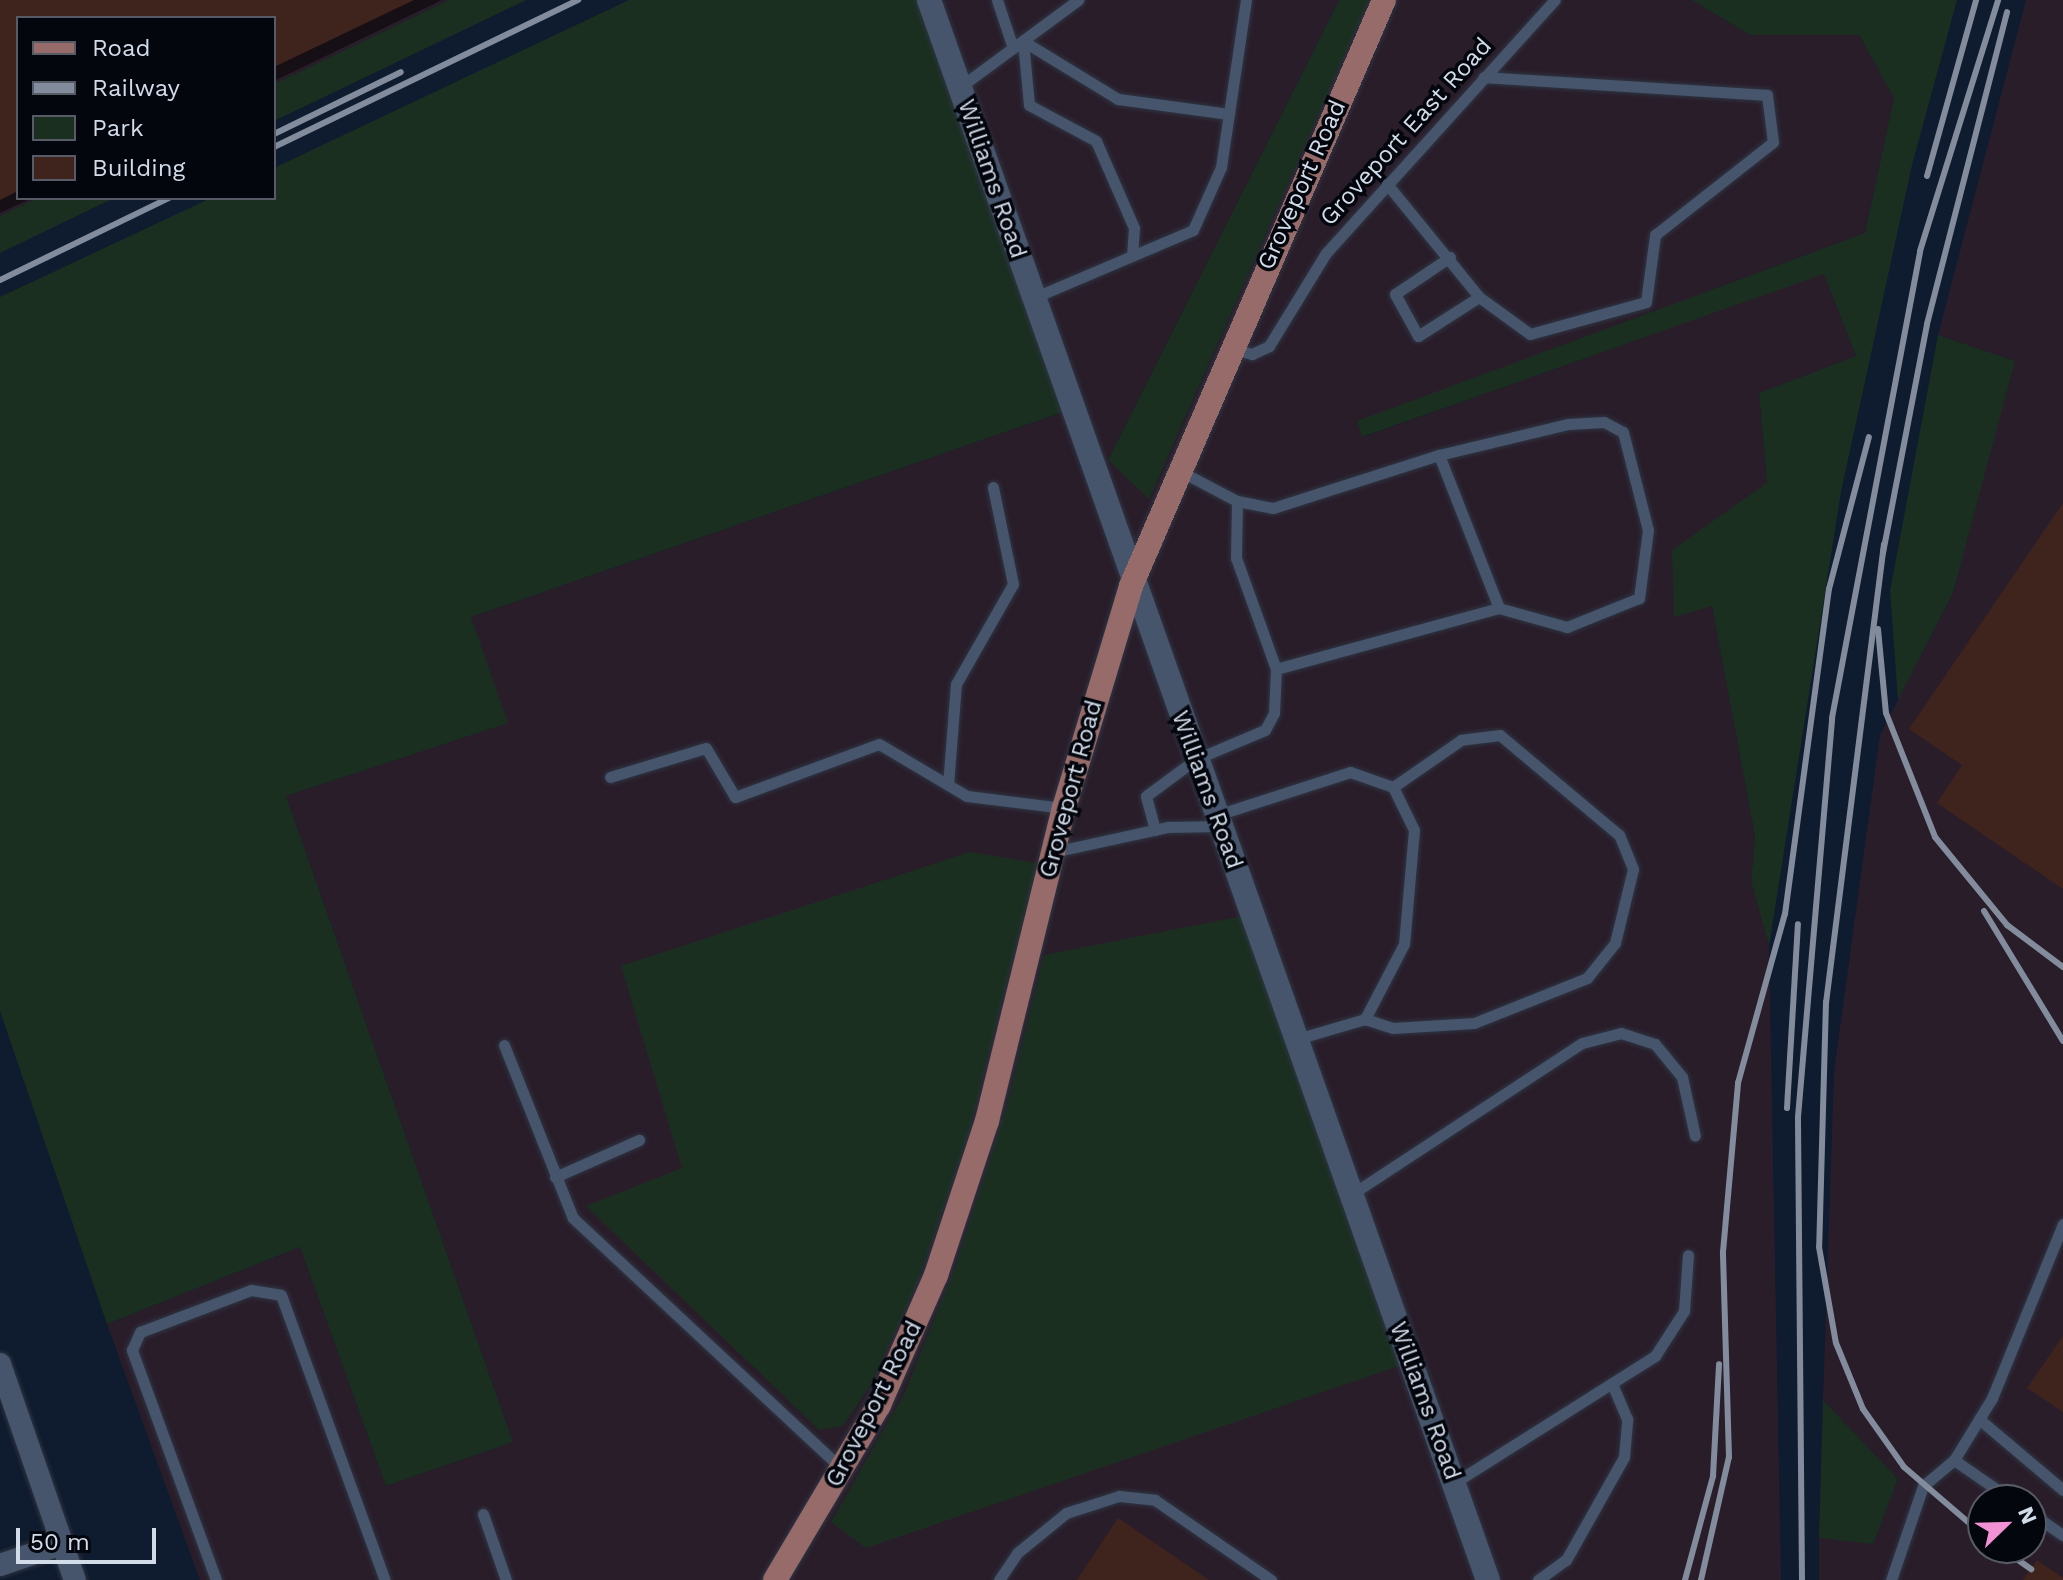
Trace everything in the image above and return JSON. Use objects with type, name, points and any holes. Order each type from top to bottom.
[{"type":"main road","name":"Williams Road","points":[[929,0],[1131,586],[1219,820],[1488,1580]]},
{"type":"main road","name":"Groveport Road","points":[[775,1580],[843,1471],[910,1335],[963,1202],[1064,808],[1131,586],[1231,348],[1384,0]]},
{"type":"street","points":[[0,1364],[75,1580]]},
{"type":"street","points":[[0,1565],[62,1544]]},
{"type":"lane","points":[[997,0],[1018,44],[1029,105],[1096,141],[1134,228],[1132,255]]},
{"type":"lane","points":[[960,88],[1078,0]]},
{"type":"lane","points":[[1033,298],[1193,230],[1221,167],[1246,0]]},
{"type":"lane","name":"Groveport East Road","points":[[1231,348],[1252,354],[1269,346],[1326,253],[1555,0]]},
{"type":"lane","points":[[1018,44],[1118,99],[1229,114]]},
{"type":"lane","points":[[1387,184],[1450,257],[1479,297],[1530,334],[1646,302],[1655,235],[1773,142],[1767,95],[1484,77]]},
{"type":"lane","points":[[1450,257],[1395,294],[1418,336],[1479,297]]},
{"type":"lane","points":[[1179,471],[1237,501],[1273,508],[1439,455],[1568,424],[1604,422],[1623,432],[1648,530],[1639,598],[1567,627],[1499,608],[1276,669]]},
{"type":"lane","points":[[1439,455],[1499,608]]},
{"type":"lane","points":[[948,785],[956,684],[1013,584],[993,487]]},
{"type":"lane","points":[[1155,830],[1146,796],[1196,759],[1265,730],[1274,713],[1276,669],[1236,558],[1237,501]]},
{"type":"lane","points":[[1296,1040],[1365,1019],[1393,1028],[1474,1023],[1587,978],[1615,943],[1633,869],[1619,835],[1500,735],[1461,740],[1393,787]]},
{"type":"lane","points":[[610,777],[706,748],[735,797],[879,744],[967,796],[1064,808]]},
{"type":"lane","points":[[1053,852],[1219,820],[1350,772],[1393,787],[1414,830],[1412,888],[1404,944],[1365,1019]]},
{"type":"lane","points":[[1351,1194],[1582,1043],[1621,1033],[1655,1044],[1682,1077],[1695,1136]]},
{"type":"lane","points":[[504,1045],[573,1218],[843,1471]]},
{"type":"lane","points":[[555,1177],[639,1140]]},
{"type":"lane","points":[[1891,1580],[1923,1486],[1954,1460],[1979,1419],[2063,1224]]},
{"type":"lane","points":[[1454,1483],[1655,1356],[1684,1311],[1688,1255]]},
{"type":"lane","points":[[216,1580],[132,1350],[140,1332],[251,1290],[281,1295],[385,1580]]},
{"type":"lane","points":[[1538,1580],[1566,1560],[1624,1457],[1627,1419],[1612,1383]]},
{"type":"lane","points":[[1979,1419],[2063,1490]]},
{"type":"lane","points":[[1954,1460],[1989,1484]]},
{"type":"lane","points":[[999,1580],[1017,1553],[1066,1513],[1119,1496],[1155,1500],[1271,1580]]},
{"type":"lane","points":[[483,1514],[506,1580]]},
{"type":"shaded area","points":[[0,0],[449,0],[276,83],[276,16],[16,16],[16,200],[34,200],[0,216]]},
{"type":"shaded area","points":[[918,0],[1339,0],[1108,460],[1369,0],[1692,0],[1750,35],[1859,35],[1894,98],[1865,233],[1357,422],[1363,437],[1824,273],[1856,356],[1759,393],[1767,483],[1675,617],[1712,605],[1755,836],[1751,881],[1769,946],[1781,1580],[200,1580],[107,1324],[300,1247],[386,1486],[513,1442],[286,796],[507,723],[471,617],[1063,412]]},
{"type":"shaded area","points":[[2026,0],[2063,0],[2063,1580],[1819,1580],[1819,1538],[1873,1543],[1898,1479],[1823,1400],[1834,1072],[1880,735],[1953,593],[2014,361],[1938,335]]},
{"type":"green space","points":[[449,0],[526,0],[276,120],[276,83]]},
{"type":"green space","points":[[629,0],[918,0],[1063,412],[471,617],[508,723],[286,796],[513,1442],[386,1486],[300,1247],[107,1324],[0,1011],[0,297],[207,200],[276,200],[276,167]]},
{"type":"green space","points":[[1339,0],[1369,0],[1149,499],[1108,460]]},
{"type":"green space","points":[[1692,0],[1957,0],[1912,165],[1841,492],[1769,946],[1751,881],[1755,836],[1712,606],[1674,617],[1672,550],[1767,483],[1759,393],[1856,356],[1824,274],[1362,437],[1357,421],[1865,233],[1894,98],[1859,35],[1750,35]]},
{"type":"green space","points":[[34,200],[110,200],[0,253],[0,216]]},
{"type":"green space","points":[[1938,335],[2015,361],[1953,593],[1898,700],[1890,591]]},
{"type":"green space","points":[[970,852],[1037,863],[969,1133],[918,1282],[872,1383],[843,1426],[819,1430],[586,1206],[682,1168],[621,966]]},
{"type":"green space","points":[[1243,916],[1402,1365],[866,1548],[831,1522],[904,1394],[954,1270],[1007,1105],[1044,955]]},
{"type":"green space","points":[[1823,1400],[1898,1479],[1873,1544],[1819,1538]]},
{"type":"building","points":[[0,0],[414,0],[276,66],[276,16],[16,16],[16,192],[0,200]]},
{"type":"building","points":[[2063,503],[2063,889],[1937,803],[1962,765],[1909,729]]},
{"type":"building","points":[[2063,1336],[2063,1412],[2027,1388]]},
{"type":"building","points":[[1118,1518],[1209,1580],[1077,1580]]},
{"type":"building","points":[[2034,1564],[2043,1564],[2063,1578],[2063,1580],[2023,1580]]},
{"type":"railway","points":[[276,146],[578,0]]},
{"type":"railway","points":[[1927,176],[1976,0]]},
{"type":"railway","points":[[1802,1580],[1798,1117],[1832,718],[1920,251],[1998,0]]},
{"type":"railway","points":[[1883,553],[1927,324],[2007,12]]},
{"type":"railway","points":[[276,133],[401,72]]},
{"type":"railway","points":[[0,280],[165,200]]},
{"type":"railway","points":[[1701,1580],[1729,1457],[1723,1252],[1738,1083],[1785,914],[1829,589],[1869,437]]},
{"type":"railway","points":[[1884,544],[1826,1002],[1819,1247],[1836,1343],[1863,1409],[1904,1467],[1967,1521]]},
{"type":"railway","points":[[1878,629],[1886,713],[1935,837],[2007,925],[2063,967]]},
{"type":"railway","points":[[1984,911],[2063,1041]]},
{"type":"railway","points":[[1787,1108],[1798,924]]},
{"type":"railway","points":[[1685,1580],[1713,1476],[1719,1364]]},
{"type":"railway","points":[[2024,1564],[2031,1569]]}]
